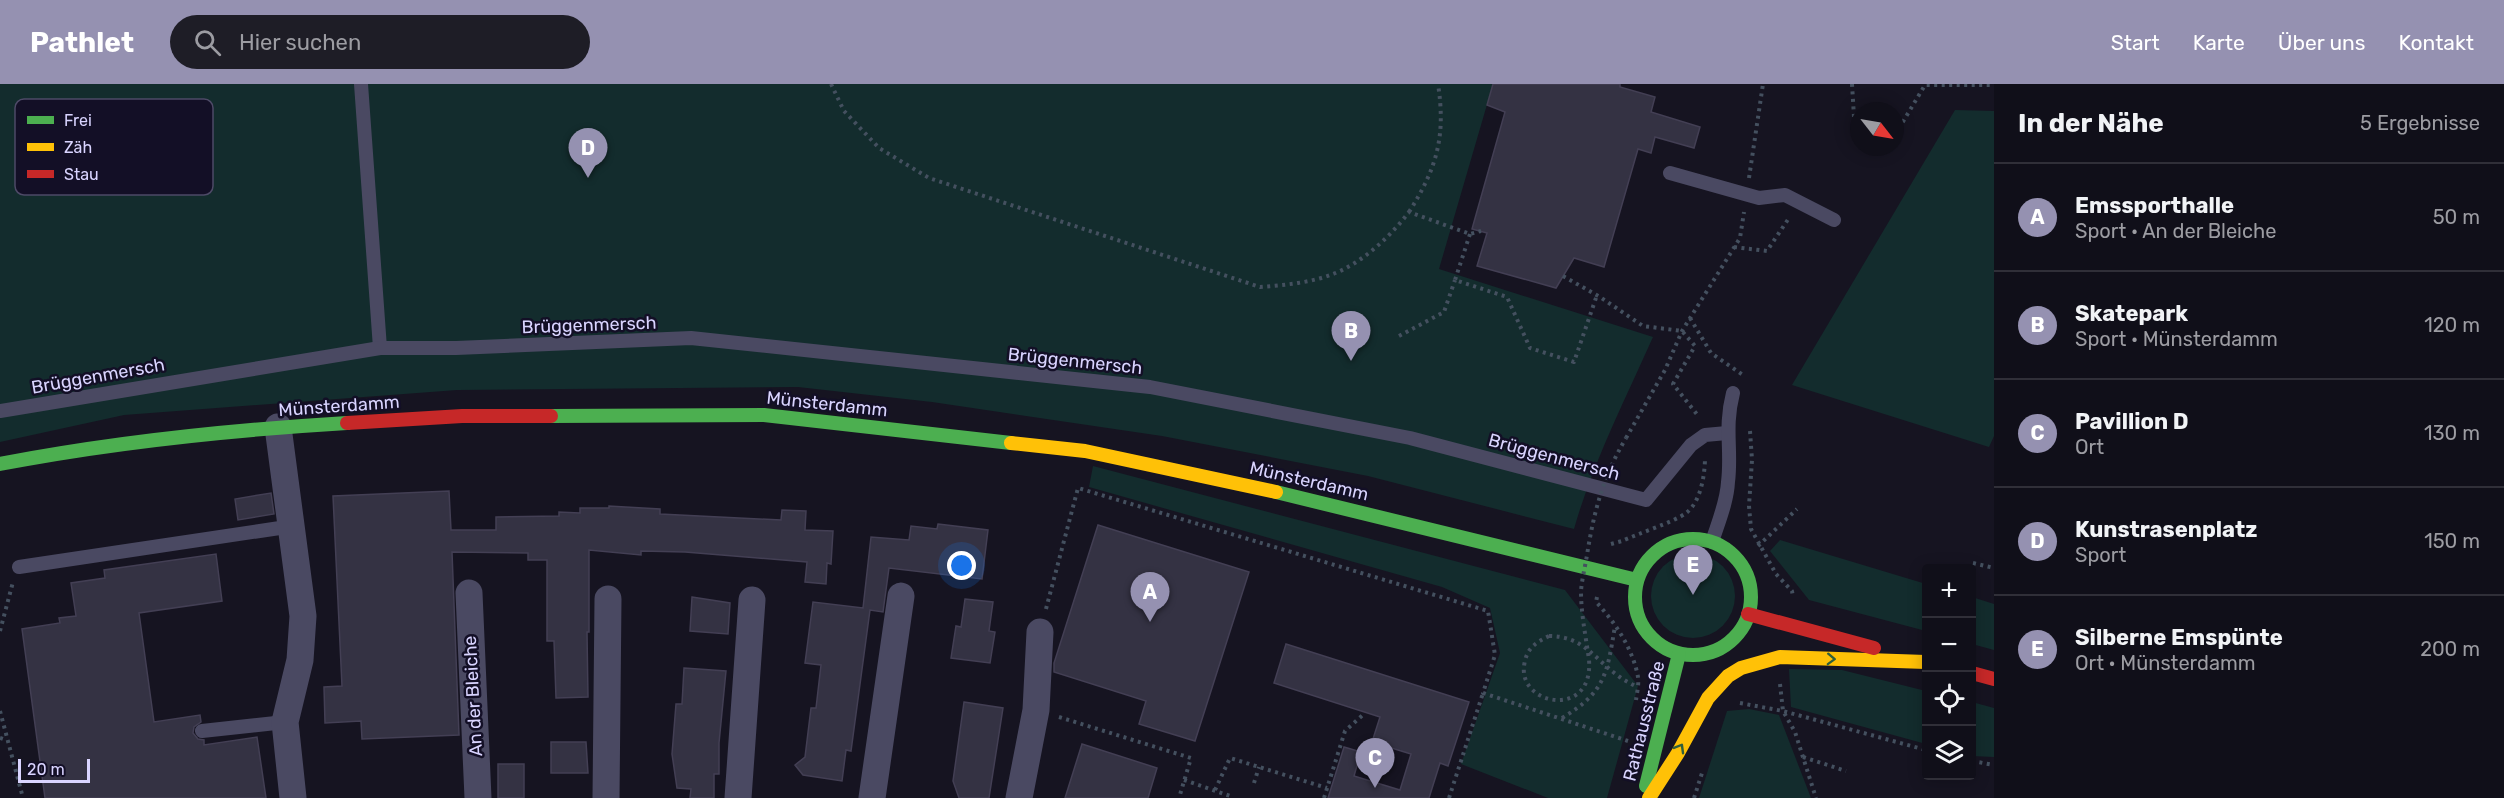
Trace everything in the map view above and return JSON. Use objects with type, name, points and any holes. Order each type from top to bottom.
[{"type":"main road","name":"Münsterdamm","points":[[0,464],[58,453],[278,428],[462,416],[764,415],[1085,451],[1214,477],[1637,580]]},
{"type":"main road","points":[[1693,538],[1712,542],[1728,550],[1740,562],[1750,587],[1748,614],[1741,630],[1729,642],[1714,651],[1696,655],[1679,654],[1662,647],[1649,635],[1639,620],[1634,601],[1637,580],[1644,565],[1657,551],[1674,541],[1693,538]]},
{"type":"main road","points":[[1748,614],[1922,661]]},
{"type":"main road","name":"Rathausstraße","points":[[1643,798],[1679,654]]},
{"type":"main road","points":[[1649,798],[1681,748],[1704,701],[1729,674],[1756,661],[1780,657],[1922,662]]},
{"type":"main road","points":[[1976,674],[1994,679]]},
{"type":"street","points":[[278,428],[303,616],[300,660],[285,722],[293,798]]},
{"type":"street","name":"An der Bleiche","points":[[469,593],[478,798]]},
{"type":"street","points":[[872,798],[901,596]]},
{"type":"street","points":[[606,798],[608,599]]},
{"type":"street","points":[[738,798],[752,600]]},
{"type":"street","points":[[1019,798],[1036,710],[1040,632]]},
{"type":"lane","points":[[361,84],[380,348]]},
{"type":"lane","points":[[1670,173],[1760,198],[1785,195],[1834,220]]},
{"type":"lane","name":"Brüggenmersch","points":[[0,411],[380,348],[456,348],[692,338],[1150,387],[1410,438],[1646,500],[1691,445],[1705,435]]},
{"type":"lane","points":[[1712,542],[1728,483],[1728,410],[1733,393]]},
{"type":"lane","points":[[1705,435],[1727,433]]},
{"type":"lane","points":[[19,567],[292,526]]},
{"type":"lane","points":[[202,731],[285,722]]},
{"type":"path","points":[[831,84],[844,111],[879,148],[929,178],[1260,287],[1292,285],[1334,274],[1363,256],[1395,230],[1423,190],[1434,162],[1442,127],[1438,84]]},
{"type":"path","points":[[1852,84],[1853,102]]},
{"type":"path","points":[[1904,120],[1925,85],[1994,85]]},
{"type":"path","points":[[1409,212],[1470,234],[1481,231]]},
{"type":"path","points":[[1734,248],[1767,252],[1789,217]]},
{"type":"path","points":[[1399,336],[1444,312],[1470,234]]},
{"type":"path","points":[[1563,276],[1598,295],[1643,326],[1682,331],[1695,346],[1673,384],[1700,419],[1705,435],[1705,470],[1698,496],[1687,513],[1622,541],[1604,546]]},
{"type":"path","points":[[1455,280],[1507,297],[1530,348],[1574,362],[1598,295]]},
{"type":"path","points":[[1690,318],[1711,353],[1743,375]]},
{"type":"path","points":[[1596,602],[1615,624],[1638,677],[1638,687],[1618,676],[1608,667],[1578,642],[1563,636],[1550,636],[1537,642],[1527,653],[1523,667],[1530,687],[1539,695],[1549,700],[1562,700],[1575,696],[1585,687],[1590,675],[1583,623],[1581,590],[1594,511],[1610,466],[1665,369],[1682,331]]},
{"type":"path","points":[[1750,431],[1751,529],[1758,546],[1776,574],[1792,591],[1793,600]]},
{"type":"path","points":[[1040,632],[1078,488],[1488,611],[1496,655],[1449,798]]},
{"type":"path","points":[[1758,546],[1797,509]]},
{"type":"path","points":[[1973,563],[1994,568]]},
{"type":"path","points":[[0,631],[19,567]]},
{"type":"path","points":[[1562,719],[1584,706],[1592,697],[1608,667],[1615,624]]},
{"type":"path","points":[[1779,675],[1780,702],[1794,732],[1816,798]]},
{"type":"path","points":[[1483,693],[1631,742]]},
{"type":"path","points":[[1735,703],[1783,711],[1922,749]]},
{"type":"path","points":[[1036,710],[1191,758],[1179,798]]},
{"type":"path","points":[[0,711],[23,798]]},
{"type":"path","points":[[1324,798],[1345,731],[1365,712]]},
{"type":"path","points":[[0,738],[6,740]]},
{"type":"path","points":[[1802,756],[1846,771]]},
{"type":"path","points":[[1215,790],[1230,758],[1327,788]]},
{"type":"path","points":[[1976,762],[1994,765]]},
{"type":"path","points":[[1254,783],[1259,767]]},
{"type":"path","points":[[1694,798],[1703,769]]},
{"type":"path","points":[[1184,780],[1233,797]]},
{"type":"green space","points":[[0,84],[1493,84],[1439,269],[1653,337],[1600,455],[1574,529],[1368,476],[1162,436],[932,402],[798,387],[457,390],[124,415],[0,442]]},
{"type":"green space","points":[[1955,110],[1994,111],[1994,436],[1989,447],[1792,385]]},
{"type":"green space","points":[[1093,466],[1565,590],[1638,686],[1607,798],[1548,798],[1461,764],[1500,653],[1490,608],[1442,587],[1089,487]]},
{"type":"green space","points":[[1780,540],[1922,583],[1922,630],[1809,600],[1770,551]]},
{"type":"green space","points":[[1693,554],[1709,557],[1723,566],[1732,580],[1735,596],[1732,612],[1723,626],[1709,635],[1693,638],[1677,635],[1663,626],[1654,612],[1651,596],[1654,580],[1663,566],[1677,557]]},
{"type":"green space","points":[[1976,598],[1994,604],[1994,650],[1976,645]]},
{"type":"green space","points":[[1789,669],[1842,670],[1922,690],[1922,743],[1791,707]]},
{"type":"green space","points":[[1976,703],[1994,708],[1994,757],[1976,756]]},
{"type":"green space","points":[[1749,709],[1779,715],[1811,798],[1699,798],[1727,711]]},
{"type":"building","points":[[1493,84],[1620,84],[1620,87],[1655,97],[1651,112],[1700,127],[1694,148],[1655,137],[1651,153],[1638,149],[1604,267],[1574,258],[1556,288],[1477,266],[1487,233],[1472,229],[1505,112],[1487,105]]},
{"type":"building","points":[[449,491],[451,530],[496,530],[496,517],[559,516],[559,512],[580,513],[580,508],[609,508],[609,506],[660,509],[660,514],[781,520],[782,510],[806,511],[805,530],[833,531],[831,564],[827,563],[826,584],[805,582],[807,562],[685,552],[641,551],[641,555],[589,550],[588,697],[556,698],[554,641],[547,641],[547,560],[528,560],[528,553],[452,552],[459,735],[362,739],[361,721],[325,723],[324,687],[342,686],[333,496]]},
{"type":"building","points":[[271,493],[274,514],[238,520],[235,499]]},
{"type":"building","points":[[938,524],[988,530],[982,579],[889,568],[883,612],[870,610],[851,751],[846,750],[842,781],[803,775],[795,765],[805,757],[811,708],[816,708],[821,665],[805,663],[813,602],[863,608],[871,537],[909,540],[911,526],[937,529]]},
{"type":"building","points":[[1098,525],[1249,572],[1195,741],[1139,724],[1146,701],[1054,672],[1054,663]]},
{"type":"building","points":[[216,554],[222,601],[139,613],[154,722],[200,715],[201,722],[194,727],[193,733],[198,739],[204,740],[204,745],[257,737],[266,798],[45,798],[22,629],[60,623],[59,618],[76,616],[71,583],[105,578],[104,570]]},
{"type":"building","points":[[692,597],[730,603],[728,634],[690,631]]},
{"type":"building","points":[[965,599],[993,602],[989,631],[995,632],[990,663],[951,658],[956,626],[961,627]]},
{"type":"building","points":[[1286,644],[1469,702],[1448,766],[1440,763],[1429,798],[1328,798],[1344,747],[1361,752],[1354,776],[1400,790],[1411,754],[1372,742],[1380,717],[1274,683]]},
{"type":"building","points":[[684,668],[726,671],[719,743],[719,774],[714,774],[714,798],[690,798],[691,789],[677,788],[672,754],[676,704],[682,704]]},
{"type":"building","points":[[964,702],[1003,708],[989,798],[959,798],[953,781]]},
{"type":"building","points":[[551,742],[586,742],[588,773],[551,773]]},
{"type":"building","points":[[1082,744],[1157,768],[1148,798],[1065,798]]},
{"type":"building","points":[[498,764],[524,764],[524,798],[498,798]]},
{"type":"traffic: fast","points":[[551,416],[764,415],[1011,443]]},
{"type":"traffic: fast","points":[[0,464],[86,449],[173,438],[347,423]]},
{"type":"traffic: fast","points":[[1276,492],[1637,580]]},
{"type":"traffic: fast","points":[[1693,539],[1715,543],[1734,556],[1747,575],[1751,597],[1747,619],[1734,638],[1715,651],[1693,655],[1671,651],[1652,638],[1639,619],[1635,597],[1639,575],[1652,556],[1671,543],[1693,539]]},
{"type":"traffic: fast","points":[[1646,786],[1679,654]]},
{"type":"traffic: slow","points":[[1011,443],[1085,451],[1276,492]]},
{"type":"traffic: slow","points":[[1649,798],[1678,753],[1708,698],[1728,676],[1741,668],[1780,657],[1922,662]]},
{"type":"traffic: jam","points":[[347,423],[462,416],[551,416]]},
{"type":"traffic: jam","points":[[1748,614],[1874,648]]},
{"type":"traffic: jam","points":[[1976,674],[1994,679]]},
{"type":"place","name":"Kunstrasenplatz","points":[[588,178]]},
{"type":"place","name":"Skatepark","points":[[1351,361]]},
{"type":"place","name":"Silberne Emspünte","points":[[1693,595]]},
{"type":"place","name":"Emssporthalle","points":[[1150,622]]},
{"type":"place","name":"Pavillion D","points":[[1375,788]]}]
